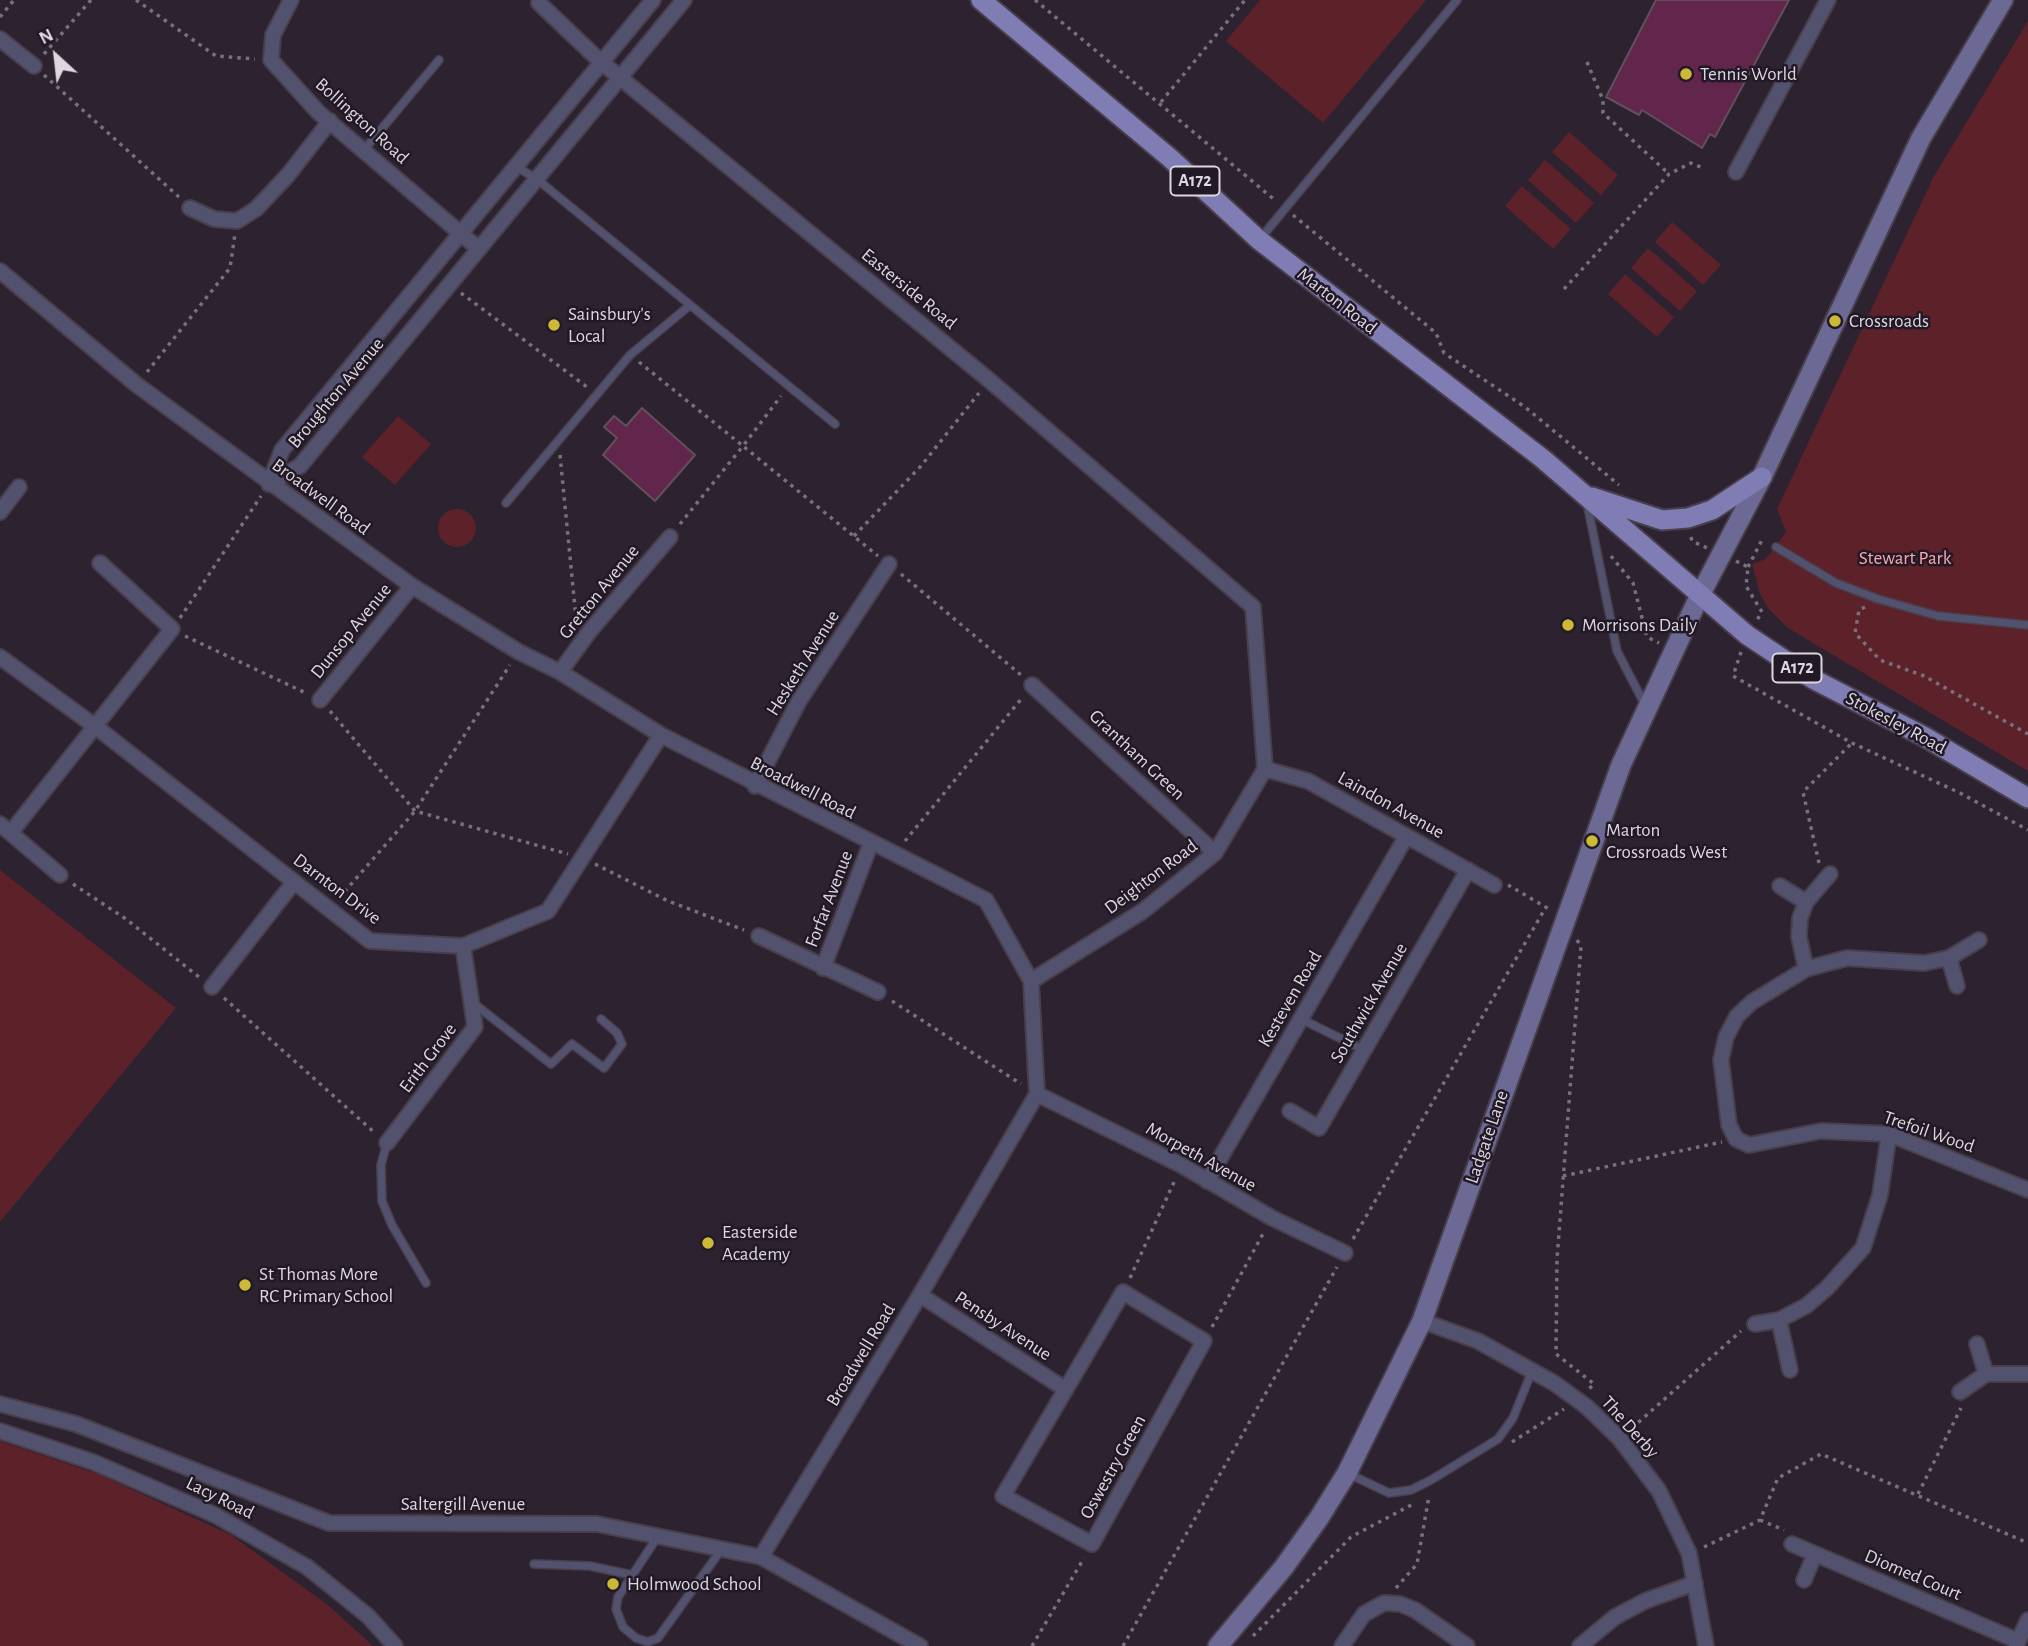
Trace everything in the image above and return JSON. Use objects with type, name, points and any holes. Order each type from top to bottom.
[{"type":"main road","name":"Marton Road","points":[[981,0],[1171,158],[1259,240],[1543,459],[1699,597]]},
{"type":"main road","name":"Ladgate Lane","points":[[1218,1646],[1284,1567],[1347,1473],[1422,1321],[1621,765],[1699,597],[1762,477],[1921,138],[2003,0]]},
{"type":"main road","name":"A172","points":[[1585,495],[1662,520],[1688,518],[1712,510],[1762,477]]},
{"type":"main road","name":"Stokesley Road","points":[[1699,597],[1747,635],[1813,678],[1925,737],[2028,798]]},
{"type":"street","points":[[271,60],[273,36],[292,0]]},
{"type":"street","name":"Broughton Avenue","points":[[270,484],[282,450],[653,0]]},
{"type":"street","name":"Broughton Avenue","points":[[270,484],[300,466],[684,0]]},
{"type":"street","points":[[1736,172],[1828,0]]},
{"type":"street","name":"Easterside Road","points":[[539,3],[601,62],[989,380],[1253,607],[1265,769]]},
{"type":"street","points":[[0,39],[34,66]]},
{"type":"street","name":"Bollington Road","points":[[271,60],[330,121],[479,249]]},
{"type":"street","points":[[190,208],[214,219],[237,221],[256,209],[288,176],[330,121]]},
{"type":"street","name":"Broadwell Road","points":[[0,271],[137,385],[412,586],[519,652],[560,672],[661,735],[755,786],[986,900],[1031,981],[1037,1094],[920,1295],[761,1557]]},
{"type":"street","points":[[0,512],[19,487]]},
{"type":"street","name":"Gretton Avenue","points":[[560,672],[589,632],[670,537]]},
{"type":"street","points":[[60,875],[6,827],[96,727],[172,629],[100,563]]},
{"type":"street","name":"Hesketh Avenue","points":[[755,786],[799,701],[889,564]]},
{"type":"street","name":"Dunsop Avenue","points":[[320,700],[412,586]]},
{"type":"street","name":"Darnton Drive","points":[[0,657],[96,727],[370,941],[463,946],[548,911],[661,735]]},
{"type":"street","name":"Grantham Green","points":[[1032,685],[1215,853]]},
{"type":"street","name":"Laindon Avenue","points":[[1265,769],[1308,782],[1494,885]]},
{"type":"street","name":"Deighton Road","points":[[1031,981],[1143,911],[1215,853],[1265,769]]},
{"type":"street","name":"Kesteven Road","points":[[1207,1181],[1406,837]]},
{"type":"street","name":"Forfar Avenue","points":[[823,968],[871,843]]},
{"type":"street","name":"Southwick Avenue","points":[[1290,1111],[1319,1128],[1468,870]]},
{"type":"street","points":[[1806,969],[1799,937],[1800,918],[1806,902],[1830,874]]},
{"type":"street","points":[[212,987],[294,882]]},
{"type":"street","points":[[1780,886],[1806,902]]},
{"type":"street","points":[[760,936],[878,992]]},
{"type":"street","points":[[1736,1139],[1729,1125],[1721,1060],[1726,1037],[1737,1016],[1752,1002],[1806,969],[1847,958],[1924,963],[1950,958],[1979,940]]},
{"type":"street","name":"Erith Grove","points":[[387,1143],[475,1027],[463,946]]},
{"type":"street","points":[[1950,958],[1957,986]]},
{"type":"street","name":"Morpeth Avenue","points":[[1037,1094],[1181,1165],[1272,1218],[1345,1253]]},
{"type":"street","name":"Trefoil Wood","points":[[1736,1139],[1749,1145],[1821,1131],[1889,1134],[2028,1189]]},
{"type":"street","points":[[1755,1324],[1779,1320],[1806,1306],[1827,1288],[1863,1248],[1880,1195],[1889,1134]]},
{"type":"street","points":[[1123,1292],[1204,1341]]},
{"type":"street","name":"Oswestry Green","points":[[1123,1292],[1003,1496],[1092,1545],[1204,1341]]},
{"type":"street","name":"Pensby Avenue","points":[[920,1295],[1065,1389]]},
{"type":"street","points":[[1779,1320],[1790,1370]]},
{"type":"street","name":"The Derby","points":[[1422,1321],[1478,1341],[1532,1371],[1577,1400],[1620,1439],[1659,1491],[1689,1553],[1706,1646]]},
{"type":"street","points":[[1977,1344],[1986,1374]]},
{"type":"street","points":[[1960,1392],[1986,1374],[2028,1374]]},
{"type":"street","name":"Saltergill Avenue","points":[[0,1404],[76,1424],[329,1523],[597,1524],[761,1557],[920,1646]]},
{"type":"street","name":"Lacy Road","points":[[0,1432],[93,1462],[215,1515],[307,1567],[368,1616],[395,1646]]},
{"type":"street","name":"Diomed Court","points":[[1792,1544],[2017,1643],[2028,1620]]},
{"type":"street","points":[[1804,1580],[1815,1554]]},
{"type":"street","points":[[1580,1646],[1615,1617],[1645,1601],[1695,1583]]},
{"type":"street","points":[[1342,1646],[1364,1614],[1373,1606],[1384,1603],[1400,1604],[1415,1610],[1467,1646]]},
{"type":"lane","points":[[1259,240],[1457,0]]},
{"type":"lane","points":[[364,150],[439,60]]},
{"type":"lane","points":[[517,167],[538,180],[835,424]]},
{"type":"lane","points":[[506,503],[630,355],[690,306]]},
{"type":"lane","points":[[1585,495],[1617,652],[1647,709]]},
{"type":"lane","points":[[1776,547],[1836,583],[1878,599],[1938,616],[2028,625]]},
{"type":"lane","points":[[471,1002],[551,1064],[572,1044],[604,1068],[622,1044],[617,1032],[601,1019]]},
{"type":"lane","points":[[1301,1019],[1364,1050]]},
{"type":"lane","points":[[387,1143],[381,1165],[382,1201],[392,1225],[426,1283]]},
{"type":"lane","points":[[1347,1473],[1389,1493],[1411,1490],[1431,1480],[1498,1439],[1513,1418],[1532,1371]]},
{"type":"lane","points":[[658,1536],[618,1597],[616,1609],[623,1627],[636,1638],[648,1642],[658,1639],[721,1549]]},
{"type":"lane","points":[[534,1563],[590,1566],[632,1575]]},
{"type":"path","points":[[0,17],[14,0]]},
{"type":"path","points":[[91,0],[34,66],[190,208]]},
{"type":"path","points":[[136,0],[216,56],[271,60]]},
{"type":"path","points":[[1035,0],[1436,333],[1444,353],[1467,370]]},
{"type":"path","points":[[1161,102],[1245,0]]},
{"type":"path","points":[[1587,62],[1603,100],[1602,113],[1669,174]]},
{"type":"path","points":[[1564,289],[1669,174],[1691,163],[1703,168]]},
{"type":"path","points":[[137,385],[230,268],[237,221]]},
{"type":"path","points":[[450,286],[596,394]]},
{"type":"path","points":[[630,355],[889,564],[1032,685],[894,855]]},
{"type":"path","points":[[854,536],[921,466],[989,380]]},
{"type":"path","points":[[670,537],[789,387]]},
{"type":"path","points":[[559,439],[576,618],[589,632]]},
{"type":"path","points":[[270,484],[172,629],[320,700],[415,811],[583,858],[668,901],[760,936]]},
{"type":"path","points":[[1593,532],[1633,583],[1647,637],[1676,651]]},
{"type":"path","points":[[1748,567],[1762,540],[1776,547]]},
{"type":"path","points":[[1878,599],[1859,610],[1855,633],[1880,660],[1924,676],[2028,734]]},
{"type":"path","points":[[329,910],[415,811],[519,652]]},
{"type":"path","points":[[1733,676],[1852,743],[1960,793],[2028,830]]},
{"type":"path","points":[[1830,874],[1820,867],[1804,792],[1852,743]]},
{"type":"path","points":[[60,875],[126,919],[212,987],[387,1143]]},
{"type":"path","points":[[1494,885],[1501,880],[1565,920],[1581,946],[1557,1259],[1556,1354],[1594,1384],[1577,1400],[1509,1444]]},
{"type":"path","points":[[1123,1646],[1345,1253],[1546,907]]},
{"type":"path","points":[[878,992],[1037,1094]]},
{"type":"path","points":[[1563,1176],[1736,1139]]},
{"type":"path","points":[[1123,1292],[1181,1165]]},
{"type":"path","points":[[1204,1341],[1272,1218]]},
{"type":"path","points":[[1620,1439],[1749,1325],[1755,1324]]},
{"type":"path","points":[[1919,1494],[1966,1399],[1960,1392]]},
{"type":"path","points":[[1689,1553],[1760,1520],[1778,1478],[1821,1454],[2028,1543]]},
{"type":"path","points":[[1384,1603],[1416,1564],[1431,1480]]},
{"type":"path","points":[[1252,1637],[1351,1537],[1440,1488]]},
{"type":"path","points":[[1760,1520],[1795,1535],[1792,1544]]},
{"type":"path","points":[[1032,1646],[1092,1545]]},
{"type":"green space","points":[[1260,0],[1426,0],[1323,123],[1226,41]]},
{"type":"green space","name":"Stewart Park","points":[[2028,21],[2028,771],[1788,628],[1768,608],[1760,594],[1752,564],[1766,559],[1786,532],[1777,509],[1934,176]]},
{"type":"green space","points":[[1569,132],[1618,175],[1601,195],[1552,152]]},
{"type":"green space","points":[[1545,160],[1594,203],[1576,223],[1528,180]]},
{"type":"green space","points":[[1522,186],[1571,229],[1553,249],[1505,206]]},
{"type":"green space","points":[[1672,222],[1721,265],[1703,285],[1655,242]]},
{"type":"green space","points":[[1648,248],[1697,291],[1680,311],[1631,268]]},
{"type":"green space","points":[[1625,274],[1674,317],[1657,337],[1608,294]]},
{"type":"green space","points":[[398,416],[431,444],[395,485],[362,457]]},
{"type":"green space","points":[[457,509],[471,514],[476,528],[471,542],[457,547],[443,542],[438,528],[443,514]]},
{"type":"green space","points":[[0,870],[176,1008],[0,1222]]},
{"type":"green space","points":[[0,1441],[98,1474],[231,1535],[328,1605],[373,1646],[0,1646]]},
{"type":"building","name":"Tennis World","points":[[1656,0],[1789,0],[1715,137],[1710,134],[1702,148],[1642,110],[1639,115],[1606,97]]},
{"type":"building","points":[[642,408],[695,455],[655,501],[603,455],[617,438],[604,427],[614,416],[626,426]]},
{"type":"place","name":"Tennis World","points":[[1686,74]]},
{"type":"place","name":"Crossroads","points":[[1835,321]]},
{"type":"place","name":"Sainsbury's Local","points":[[554,325]]},
{"type":"place","name":"Morrisons Daily","points":[[1568,625]]},
{"type":"place","name":"Marton Crossroads West","points":[[1592,841]]},
{"type":"place","name":"Easterside Academy","points":[[708,1243]]},
{"type":"place","name":"St Thomas More RC Primary School","points":[[245,1285]]},
{"type":"place","name":"Holmwood School","points":[[613,1584]]}]
